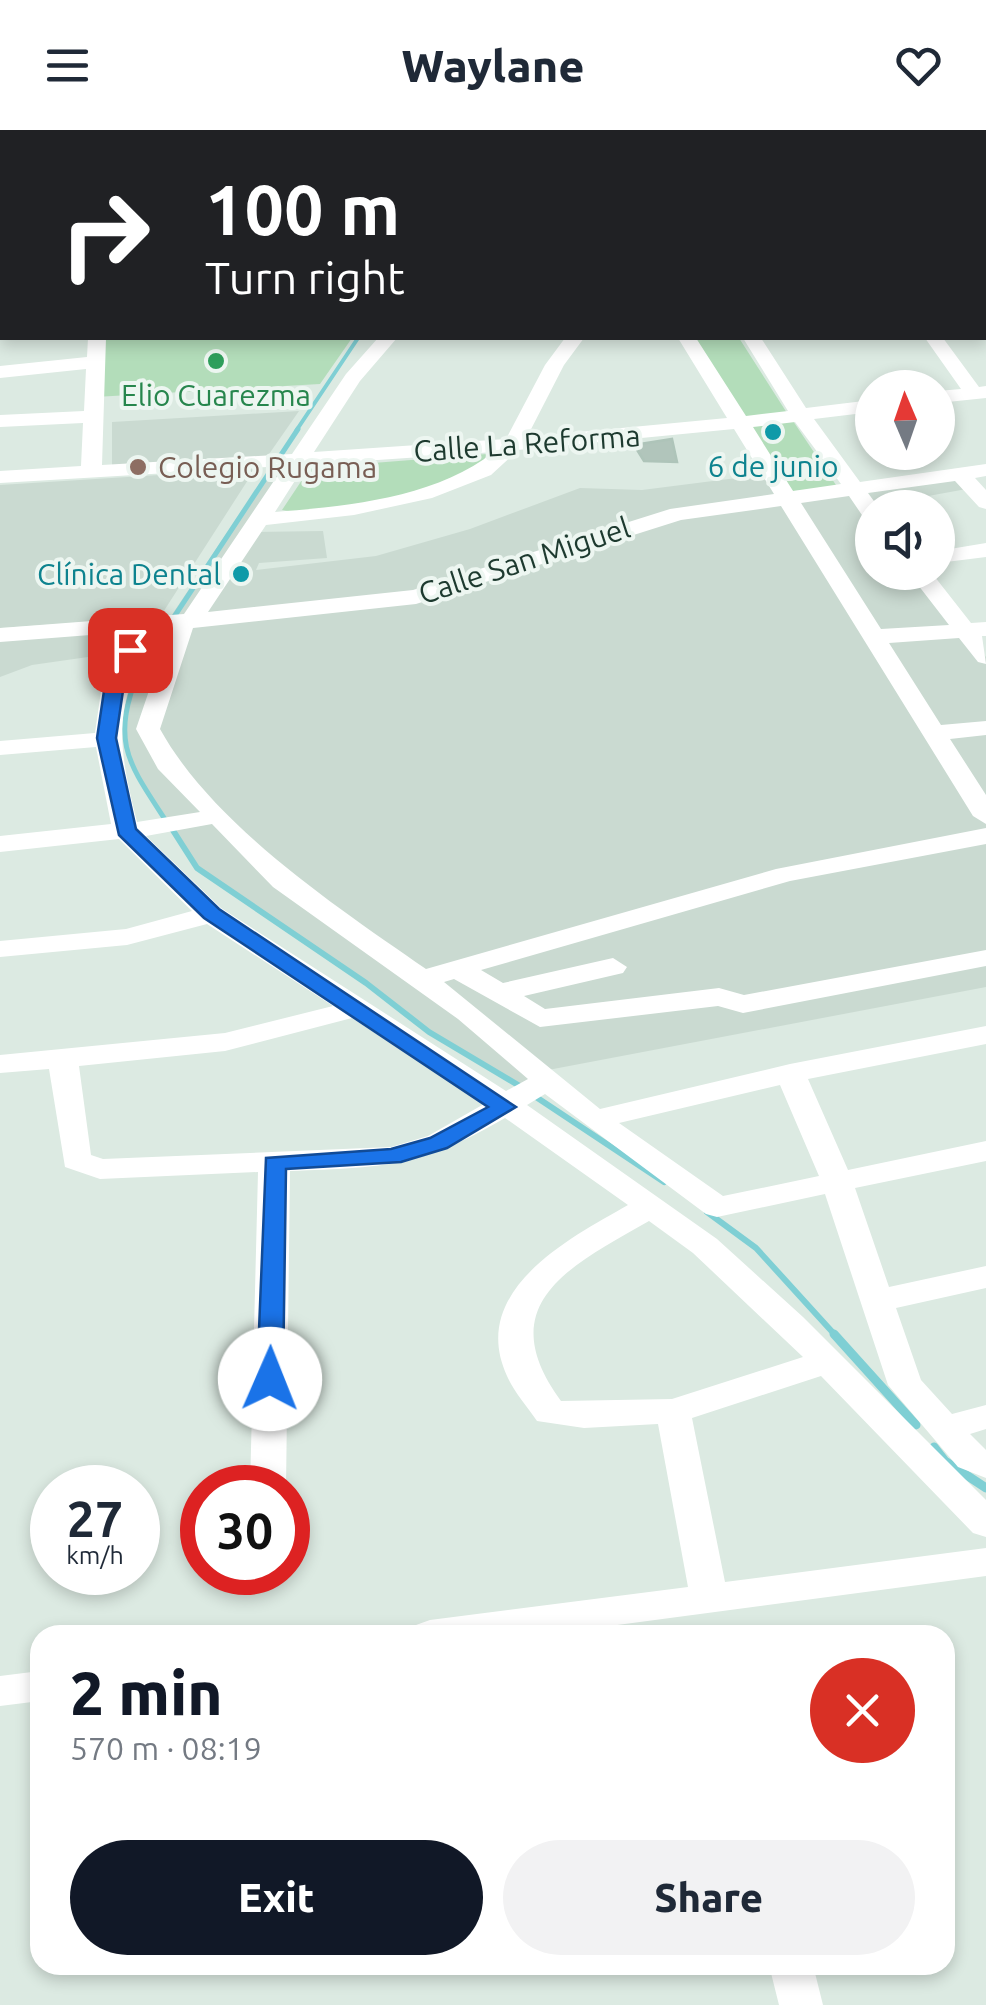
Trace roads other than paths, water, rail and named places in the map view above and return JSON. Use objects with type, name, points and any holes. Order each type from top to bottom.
[{"type":"street","points":[[90,472],[97,340]]},
{"type":"street","points":[[386,340],[353,378],[262,519],[184,621],[148,728],[167,764],[213,816],[283,881],[422,980],[527,1093],[557,1138],[704,1246],[790,1325],[986,1523]]},
{"type":"street","points":[[262,519],[350,509],[452,484],[479,473],[509,446],[574,340]]},
{"type":"street","points":[[688,340],[986,816]]},
{"type":"street","points":[[753,340],[855,492]]},
{"type":"street","points":[[936,340],[980,393]]},
{"type":"street","points":[[0,372],[97,362]]},
{"type":"street","points":[[955,396],[980,393]]},
{"type":"street","name":"Calle La Reforma","points":[[0,478],[509,446],[855,408]]},
{"type":"street","points":[[0,421],[94,416]]},
{"type":"street","name":"Calle San Miguel","points":[[0,634],[184,621],[416,597],[641,523],[788,496],[986,470]]},
{"type":"street","points":[[960,474],[986,504]]},
{"type":"street","points":[[955,555],[986,550]]},
{"type":"street","points":[[937,590],[976,630],[986,657]]},
{"type":"street","points":[[147,624],[114,684],[107,738],[131,831],[211,914],[353,1008],[527,1093],[594,1120],[717,1206],[986,1152]]},
{"type":"street","points":[[873,637],[976,630]]},
{"type":"street","points":[[932,732],[986,728]]},
{"type":"street","points":[[0,748],[107,738]]},
{"type":"street","points":[[0,844],[131,831],[213,816]]},
{"type":"street","points":[[422,980],[760,881],[935,842],[986,836]]},
{"type":"street","points":[[0,949],[127,937],[211,914]]},
{"type":"street","points":[[456,968],[540,1018],[719,997],[743,1004],[986,958]]},
{"type":"street","points":[[499,993],[613,967]]},
{"type":"street","points":[[0,1064],[250,1038],[309,1027],[353,1008]]},
{"type":"street","points":[[594,1120],[790,1073],[986,1035]]},
{"type":"street","points":[[63,1057],[76,1160],[100,1169],[393,1156],[439,1143],[527,1093]]},
{"type":"street","points":[[790,1073],[838,1184],[905,1385],[971,1458],[986,1464]]},
{"type":"street","points":[[268,1465],[274,1163]]},
{"type":"street","points":[[648,1208],[557,1260],[524,1296],[514,1338],[527,1387],[550,1412],[584,1416],[673,1412],[824,1363]]},
{"type":"street","points":[[876,1301],[986,1277]]},
{"type":"street","points":[[673,1412],[709,1599]]},
{"type":"street","points":[[945,1428],[986,1417]]},
{"type":"street","points":[[626,1624],[709,1599],[986,1562]]},
{"type":"street","points":[[0,1691],[30,1687]]},
{"type":"street","points":[[794,1975],[801,2005]]},
{"type":"waterway","points":[[296,431],[357,340]]},
{"type":"waterway","points":[[168,824],[128,752],[125,735],[130,695],[139,670],[298,429]]},
{"type":"waterway","points":[[167,821],[197,868],[366,983],[429,1032],[523,1088]]},
{"type":"waterway","points":[[533,1095],[664,1182]]},
{"type":"waterway","points":[[707,1212],[756,1248],[836,1336]]},
{"type":"waterway","points":[[834,1334],[916,1425]]},
{"type":"waterway","points":[[934,1447],[945,1461],[986,1488]]},
{"type":"place","name":"Elio Cuarezma","points":[[216,361]]},
{"type":"place","name":"6 de junio","points":[[773,432]]},
{"type":"place","name":"Colegio Rugama","points":[[138,467]]},
{"type":"place","name":"Clínica Dental","points":[[241,574]]}]
